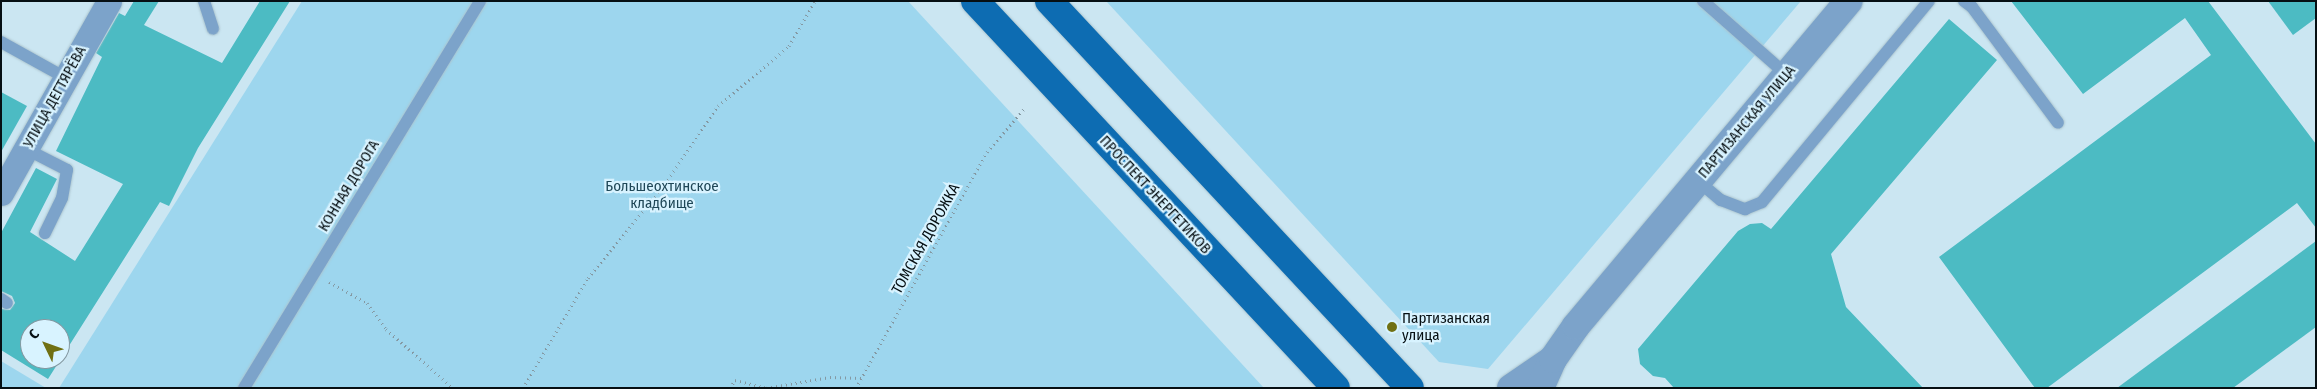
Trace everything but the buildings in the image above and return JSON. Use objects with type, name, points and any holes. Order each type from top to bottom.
[{"type":"main road","name":"ПРОСПЕКТ ЭНЕРГЕТИКОВ","points":[[975,1],[1336,388]]},
{"type":"main road","points":[[1050,1],[1403,379]]},
{"type":"street","name":"УЛИЦА ДЕГТЯРЁВА","points":[[1,193],[109,1]]},
{"type":"street","name":"ПАРТИЗАНСКАЯ УЛИЦА","points":[[1540,388],[1553,359],[1576,326],[1849,1]]},
{"type":"street","points":[[1511,388],[1553,359]]},
{"type":"street","points":[[1403,379],[1422,388]]},
{"type":"lane","points":[[204,1],[212,29]]},
{"type":"lane","name":"КОННАЯ ДОРОГА","points":[[244,388],[480,1]]},
{"type":"lane","points":[[1703,1],[1787,74]]},
{"type":"lane","points":[[1698,181],[1720,200],[1745,209],[1762,202],[1929,1]]},
{"type":"lane","points":[[1964,1],[1972,7],[2058,123]]},
{"type":"lane","points":[[1,42],[66,78]]},
{"type":"lane","points":[[26,149],[67,170],[62,198],[45,233]]},
{"type":"path","points":[[523,388],[588,278],[662,188],[718,106],[789,46],[815,1]]},
{"type":"path","name":"ТОМСКАЯ ДОРОЖКА","points":[[856,388],[987,152],[1025,108]]},
{"type":"path","points":[[314,276],[342,287],[367,303],[386,329],[453,388]]},
{"type":"path","points":[[730,388],[735,380],[766,388],[830,377],[862,378]]},
{"type":"green space","name":"Большеохтинское кладбище","points":[[302,1],[908,1],[1264,388],[59,388]]},
{"type":"green space","points":[[1106,1],[1801,1],[1488,369],[1439,362]]},
{"type":"green space","points":[[1,361],[46,388],[1,388]]},
{"type":"place","name":"Партизанская улица","points":[[1392,327]]}]
